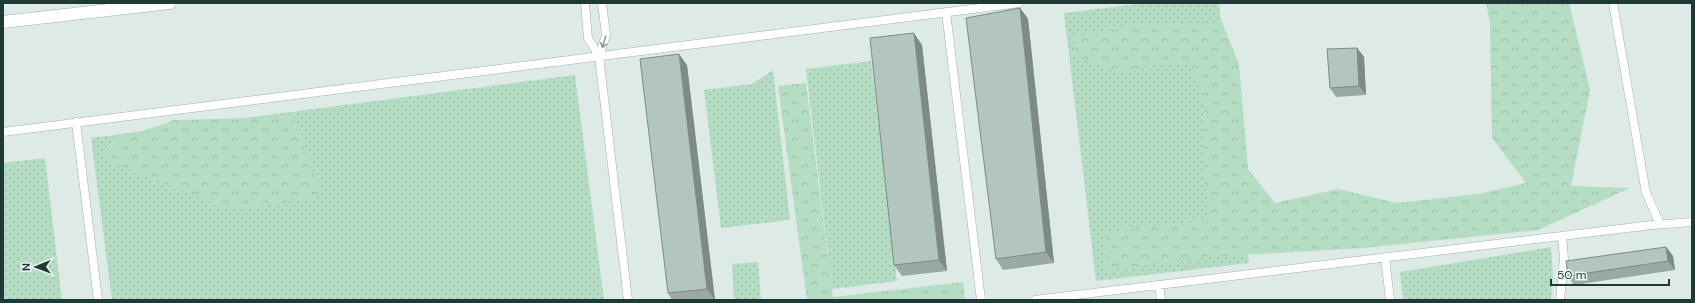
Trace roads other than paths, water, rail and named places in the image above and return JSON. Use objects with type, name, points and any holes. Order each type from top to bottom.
[{"type":"street","points":[[3,22],[170,3]]},
{"type":"lane","points":[[585,3],[588,38],[599,56],[628,300]]},
{"type":"lane","points":[[599,56],[606,35],[602,3]]},
{"type":"lane","points":[[3,132],[1020,3]]},
{"type":"lane","points":[[1612,3],[1646,193],[1660,224]]},
{"type":"lane","points":[[946,12],[981,300]]},
{"type":"lane","points":[[76,122],[98,300]]},
{"type":"lane","points":[[1035,300],[1660,224],[1692,222]]},
{"type":"lane","points":[[1560,300],[1564,258],[1562,236]]},
{"type":"lane","points":[[1385,257],[1390,300]]},
{"type":"lane","points":[[1159,285],[1161,300]]}]
